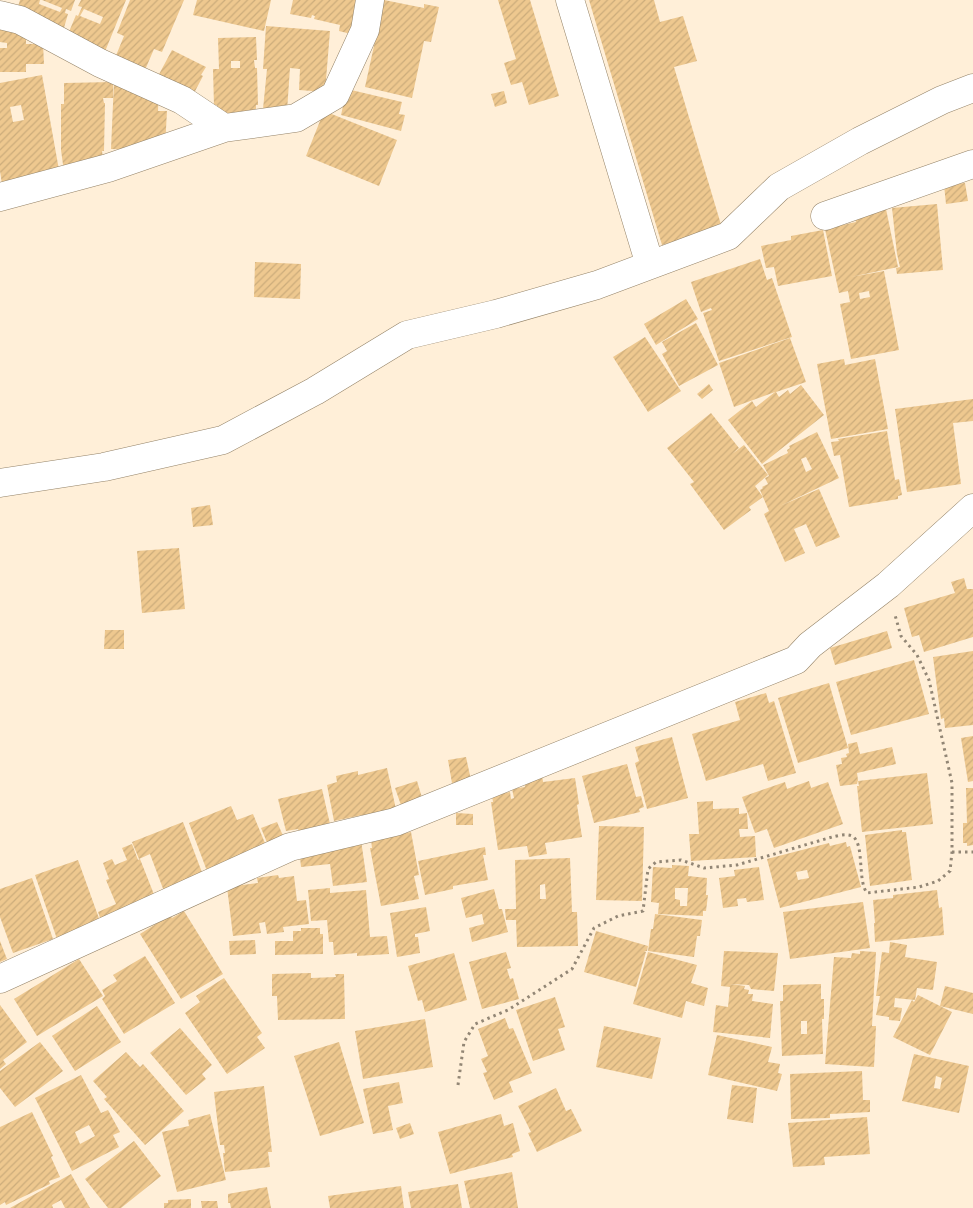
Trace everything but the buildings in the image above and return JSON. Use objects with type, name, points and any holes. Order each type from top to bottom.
[{"type":"street","points":[[0,197],[108,168],[224,128],[296,118],[335,95],[365,30],[370,0]]},
{"type":"street","points":[[570,0],[650,264]]},
{"type":"street","points":[[0,15],[20,20],[100,63],[182,100],[224,128]]},
{"type":"street","points":[[0,483],[104,468],[222,440],[315,391],[407,335],[496,314],[597,285],[728,236],[779,187],[860,141],[942,100],[973,88]]},
{"type":"street","points":[[825,216],[973,164]]},
{"type":"street","points":[[0,979],[290,846],[394,822],[796,660],[810,645],[888,585],[973,508]]},
{"type":"path","points":[[458,1085],[464,1042],[475,1024],[508,1010],[572,969],[594,928],[618,916],[643,911],[648,869],[656,862],[681,860],[704,868],[736,866],[844,835],[853,836],[858,843],[867,893],[919,887],[938,881],[950,871],[952,852],[952,783],[929,680],[917,655],[901,636],[888,585]]},
{"type":"path","points":[[952,852],[973,852]]}]
